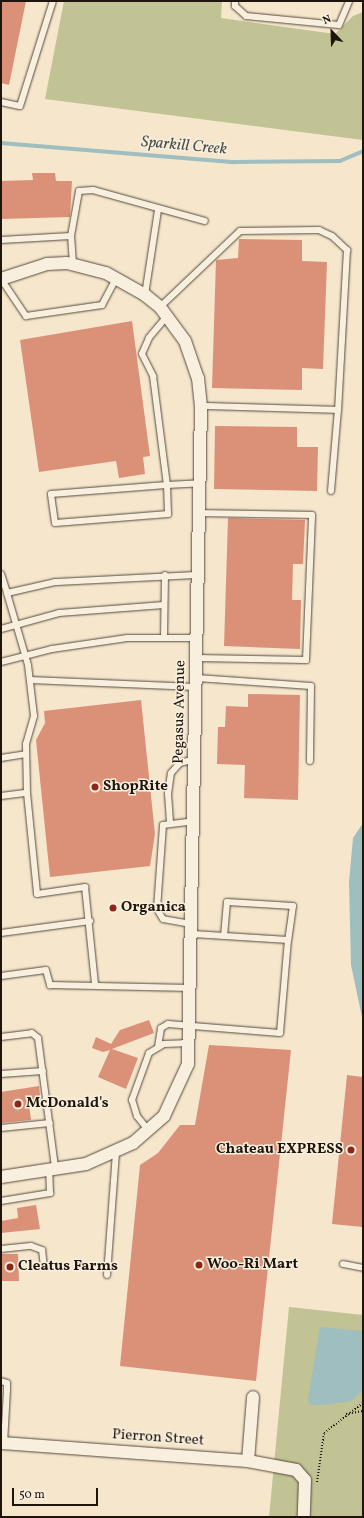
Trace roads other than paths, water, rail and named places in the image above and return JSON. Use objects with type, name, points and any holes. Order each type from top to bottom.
[{"type":"street","name":"Pegasus Avenue","points":[[1,279],[46,264],[73,264],[116,279],[145,295],[164,311],[192,359],[201,406],[191,1026],[190,1043],[179,1090],[150,1132],[116,1152],[86,1164],[1,1177]]},
{"type":"street","points":[[248,1461],[253,1397]]},
{"type":"street","name":"Pierron Street","points":[[2,1443],[248,1461],[296,1470],[305,1480],[304,1517]]},
{"type":"lane","points":[[1,102],[20,106],[53,1]]},
{"type":"lane","points":[[235,1],[235,6],[246,16],[339,25],[349,1]]},
{"type":"lane","points":[[73,264],[71,236],[79,191],[93,190],[158,210],[205,221]]},
{"type":"lane","points":[[145,295],[158,210]]},
{"type":"lane","points":[[200,483],[167,485],[51,494],[55,523],[168,514],[167,485],[153,376],[145,366],[142,354],[149,338],[164,311],[240,230],[319,230],[332,236],[347,250],[338,410],[331,491]]},
{"type":"lane","points":[[1,240],[71,236]]},
{"type":"lane","points":[[1,279],[26,316],[102,305],[116,279]]},
{"type":"lane","points":[[201,406],[338,410]]},
{"type":"lane","points":[[197,658],[306,660],[312,515],[199,513]]},
{"type":"lane","points":[[1,574],[25,654],[30,680],[34,716],[26,754],[37,894],[85,887],[90,921],[95,984]]},
{"type":"lane","points":[[164,638],[165,575]]},
{"type":"lane","points":[[7,593],[55,582],[165,575],[198,575]]},
{"type":"lane","points":[[1,629],[59,613],[164,605]]},
{"type":"lane","points":[[1,662],[25,654],[127,638],[197,638]]},
{"type":"lane","points":[[30,680],[311,686],[310,762]]},
{"type":"lane","points":[[1,758],[26,754]]},
{"type":"lane","points":[[170,822],[171,774],[180,763],[195,759]]},
{"type":"lane","points":[[1,796],[28,792]]},
{"type":"lane","points":[[194,821],[170,822],[163,825],[160,838],[157,909],[163,919],[193,929],[224,936],[288,940]]},
{"type":"lane","points":[[158,1047],[158,1033],[164,1025],[280,1033],[288,940],[293,906],[227,902],[224,936]]},
{"type":"lane","points":[[1,932],[90,921]]},
{"type":"lane","points":[[1,976],[46,970],[50,985],[95,984],[192,988]]},
{"type":"lane","points":[[1,1037],[32,1033],[38,1038],[50,1123],[52,1169],[50,1193],[1,1201]]},
{"type":"lane","points":[[150,1132],[137,1116],[132,1100],[149,1053],[158,1047],[190,1043]]},
{"type":"lane","points":[[1,1074],[42,1071]]},
{"type":"lane","points":[[1,1128],[50,1123]]},
{"type":"lane","points":[[107,1275],[116,1152]]},
{"type":"lane","points":[[1,1249],[31,1246],[42,1250],[44,1266]]},
{"type":"lane","points":[[343,1264],[363,1268]]},
{"type":"lane","points":[[1,1381],[7,1383],[2,1443]]},
{"type":"water","points":[[363,823],[363,1022],[351,965],[349,882],[353,838]]},
{"type":"water","points":[[320,1327],[363,1331],[363,1390],[351,1401],[325,1405],[310,1405],[308,1399]]},
{"type":"waterway","name":"Sparkill Creek","points":[[1,143],[234,162],[340,161],[363,151]]},
{"type":"place","name":"ShopRite","points":[[95,787]]},
{"type":"place","name":"Organica","points":[[113,908]]},
{"type":"place","name":"McDonald's","points":[[18,1104]]},
{"type":"place","name":"Chateau EXPRESS","points":[[351,1150]]},
{"type":"place","name":"Woo-Ri Mart","points":[[199,1265]]},
{"type":"place","name":"Cleatus Farms","points":[[10,1267]]}]
